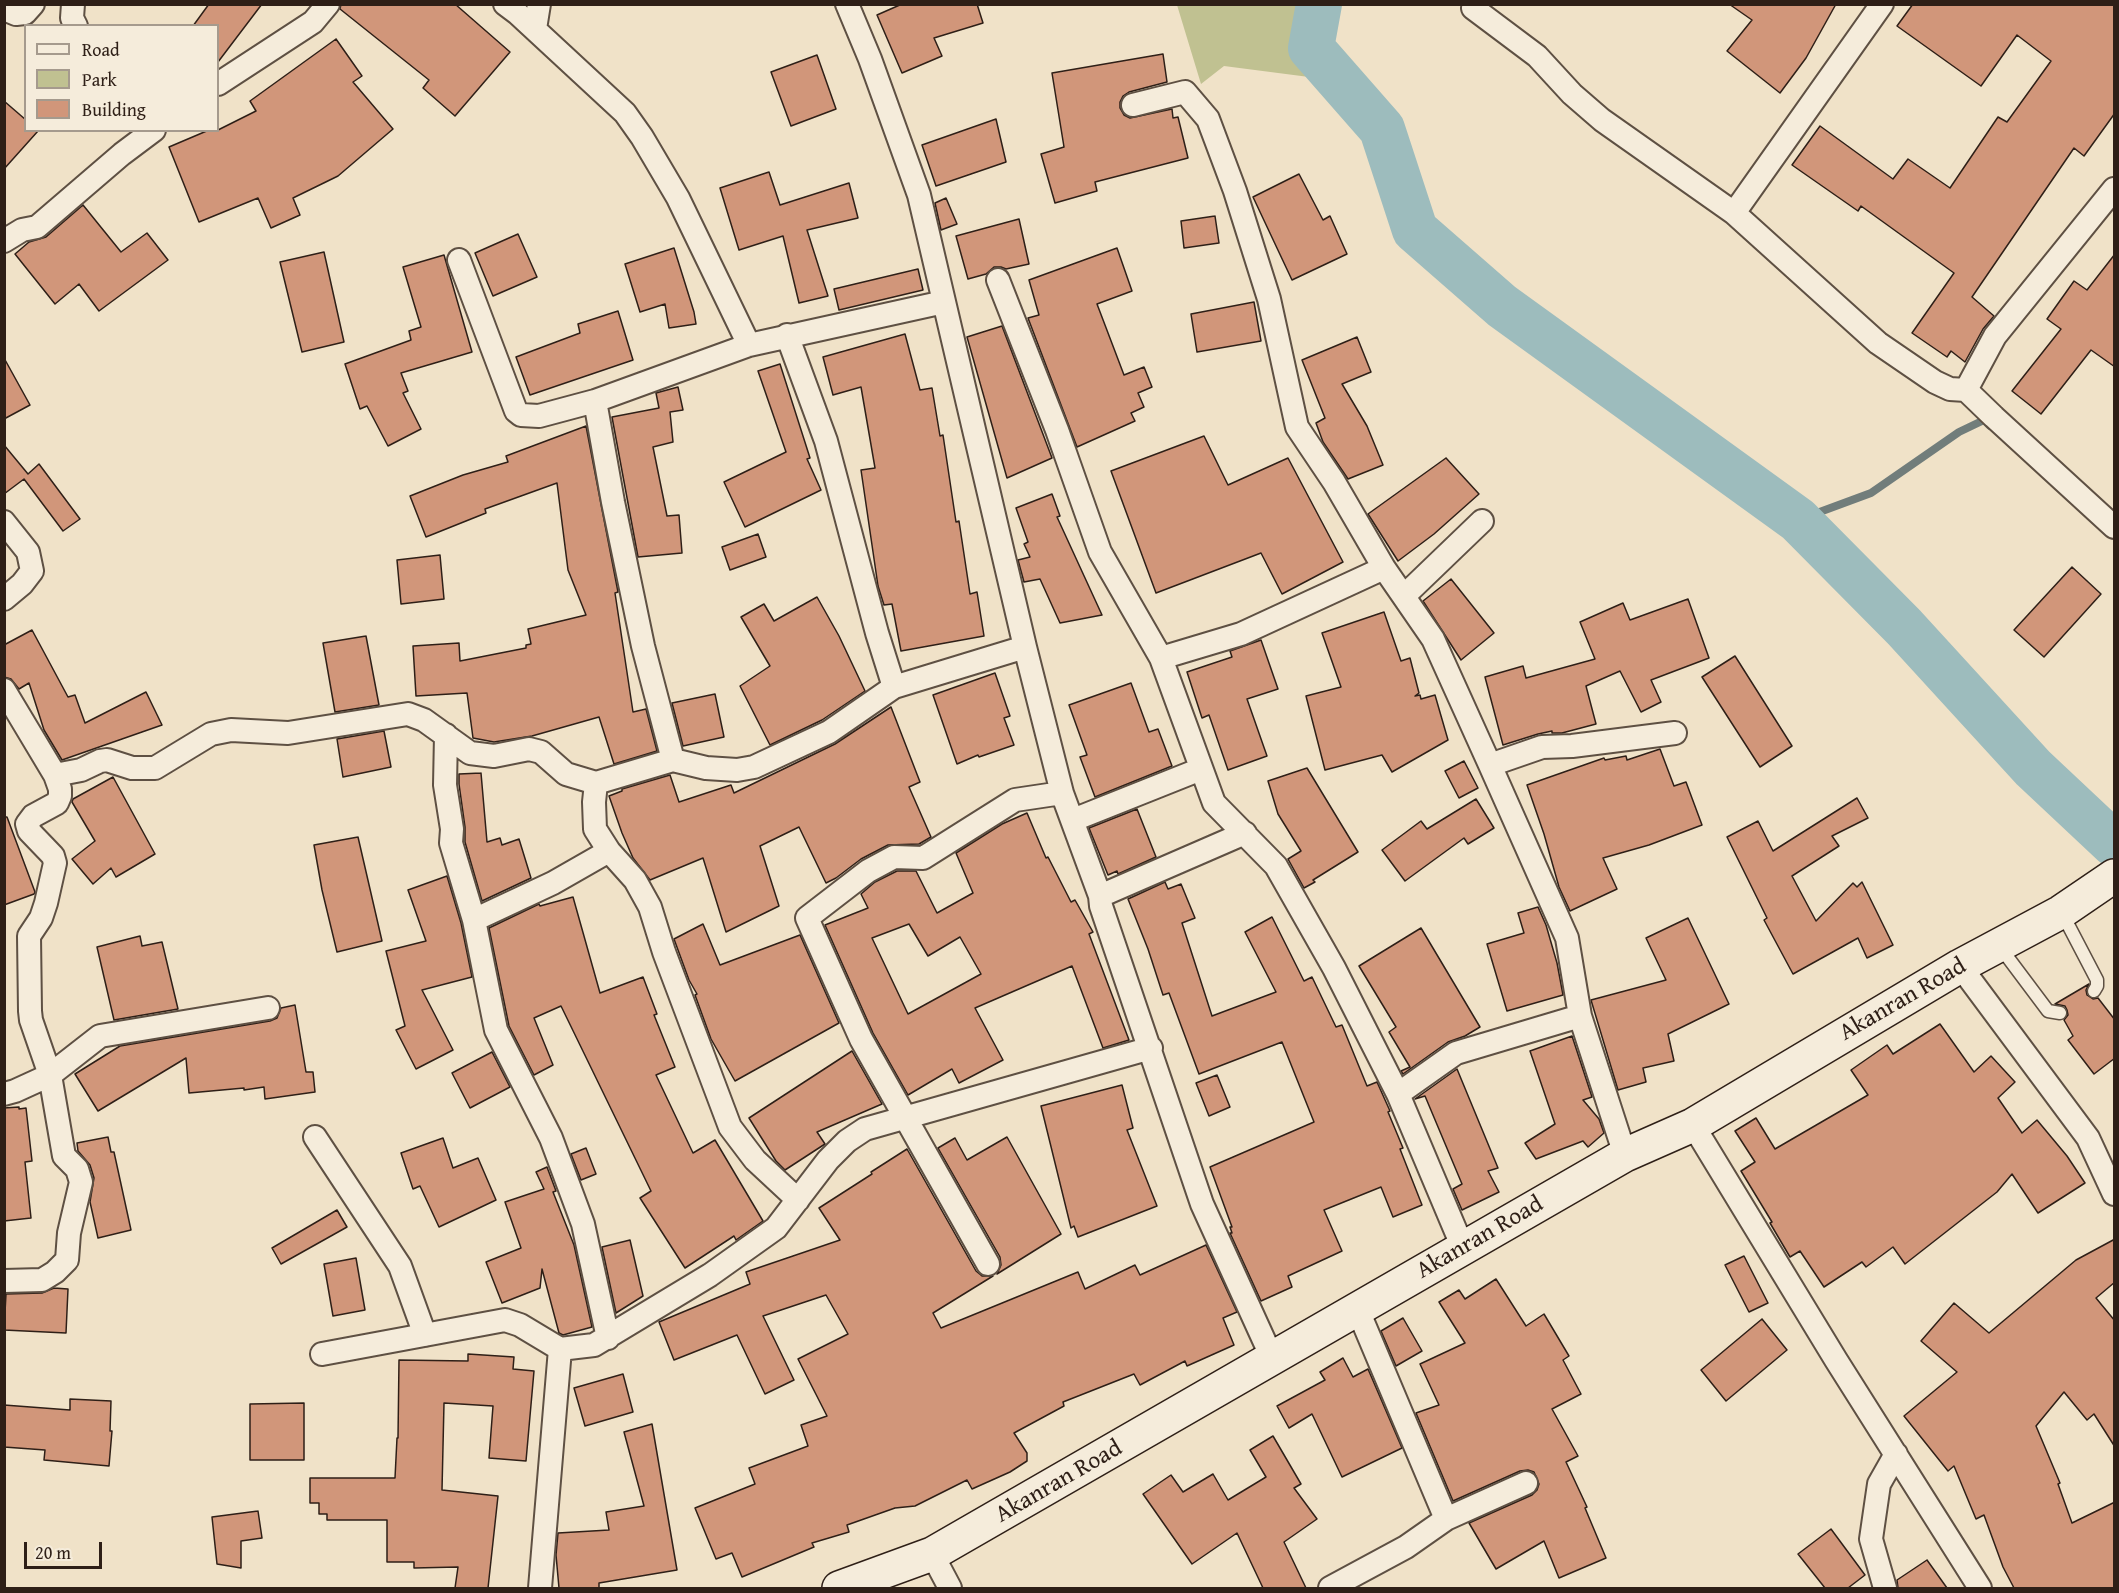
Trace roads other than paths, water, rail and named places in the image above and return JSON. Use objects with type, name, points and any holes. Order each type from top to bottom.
[{"type":"main road","name":"Akanran Road","points":[[839,1588],[932,1554],[1273,1360],[1357,1308],[1625,1155],[1693,1125],[1960,966],[2061,912],[2113,877]]},
{"type":"street","points":[[4,9],[16,14],[25,13],[33,4]]},
{"type":"street","points":[[73,4],[72,18],[75,24]]},
{"type":"street","points":[[219,83],[313,22],[328,4]]},
{"type":"street","points":[[505,4],[587,76],[625,113],[642,136],[678,198],[749,345]]},
{"type":"street","points":[[535,29],[539,4]]},
{"type":"street","points":[[848,4],[919,195],[1062,793],[1100,896],[1101,906],[1202,1204],[1273,1360]]},
{"type":"street","points":[[1734,213],[1874,7]]},
{"type":"street","points":[[1473,8],[1537,56],[1572,94],[1602,120],[1734,213],[1878,343],[1935,382],[1950,389],[1966,390],[2115,527]]},
{"type":"street","points":[[1133,105],[1185,92],[1208,119],[1235,191],[1269,299],[1297,427],[1334,482],[1384,568],[1433,639],[1490,765],[1567,938],[1580,1016],[1625,1155]]},
{"type":"street","points":[[4,241],[22,230],[37,227],[122,154],[151,132]]},
{"type":"street","points":[[1966,390],[1995,336],[2115,189]]},
{"type":"street","points":[[459,260],[516,411],[521,415],[539,416],[595,401],[749,345],[944,302]]},
{"type":"street","points":[[998,280],[1057,430],[1100,552],[1161,658],[1214,803],[1276,866],[1334,968],[1398,1094],[1463,1248]]},
{"type":"street","points":[[787,335],[826,441],[877,633],[894,687]]},
{"type":"street","points":[[595,401],[643,646],[673,760]]},
{"type":"street","points":[[1404,596],[1482,521]]},
{"type":"street","points":[[4,522],[28,552],[32,571],[22,584],[4,599]]},
{"type":"street","points":[[1161,658],[1241,634],[1384,568]]},
{"type":"street","points":[[55,775],[81,770],[99,760],[107,760],[132,768],[155,768],[211,734],[231,730],[288,733],[408,714],[424,720],[470,753],[494,756],[529,749],[541,752],[566,774],[596,783],[673,760],[706,768],[737,770],[754,767],[829,732],[894,687],[1026,646]]},
{"type":"street","points":[[4,690],[55,775],[60,796],[57,803],[33,816],[27,824],[29,831],[53,856],[56,863],[46,903],[40,918],[31,930],[28,943],[31,1020],[50,1075],[64,1156],[77,1169],[81,1182],[69,1233],[67,1260],[42,1281],[4,1281]]},
{"type":"street","points":[[1490,765],[1542,747],[1572,746],[1675,733]]},
{"type":"street","points":[[446,735],[445,785],[452,829],[451,843],[474,920],[496,1030],[551,1138],[583,1224],[608,1338]]},
{"type":"street","points":[[1073,820],[1201,769]]},
{"type":"street","points":[[596,783],[595,830],[609,851],[635,880],[650,907],[664,952],[730,1127],[755,1160],[798,1200]]},
{"type":"street","points":[[988,1264],[861,1039],[807,918],[868,871],[894,857],[923,858],[1015,800],[1062,793]]},
{"type":"street","points":[[1100,896],[1245,833]]},
{"type":"street","points":[[474,920],[553,882],[609,851]]},
{"type":"street","points":[[1960,966],[2088,1138],[2115,1194]]},
{"type":"street","points":[[4,1094],[50,1075],[100,1036],[268,1008]]},
{"type":"street","points":[[1398,1094],[1456,1053],[1580,1016]]},
{"type":"street","points":[[322,1354],[505,1320],[520,1325],[560,1349],[594,1345],[710,1275],[776,1228],[828,1160],[847,1141],[865,1129],[1150,1048]]},
{"type":"street","points":[[1693,1125],[1836,1360],[1980,1588]]},
{"type":"street","points":[[315,1137],[400,1266],[425,1335]]},
{"type":"street","points":[[1357,1308],[1446,1519]]},
{"type":"street","points":[[540,1588],[560,1349]]},
{"type":"street","points":[[1885,1588],[1871,1539],[1879,1484],[1896,1454]]},
{"type":"street","points":[[1330,1588],[1406,1547],[1446,1519],[1526,1482]]},
{"type":"street","points":[[932,1554],[950,1588]]},
{"type":"lane","points":[[2061,912],[2097,980],[2094,991]]},
{"type":"lane","points":[[1998,946],[2048,1011],[2060,1013]]},
{"type":"waterway","points":[[1319,4],[1311,48],[1382,129],[1415,230],[1502,306],[1798,520],[1904,627],[2033,768],[2114,844]]},
{"type":"waterway","points":[[1798,520],[1871,493],[1959,432],[1984,420],[1990,426]]}]
